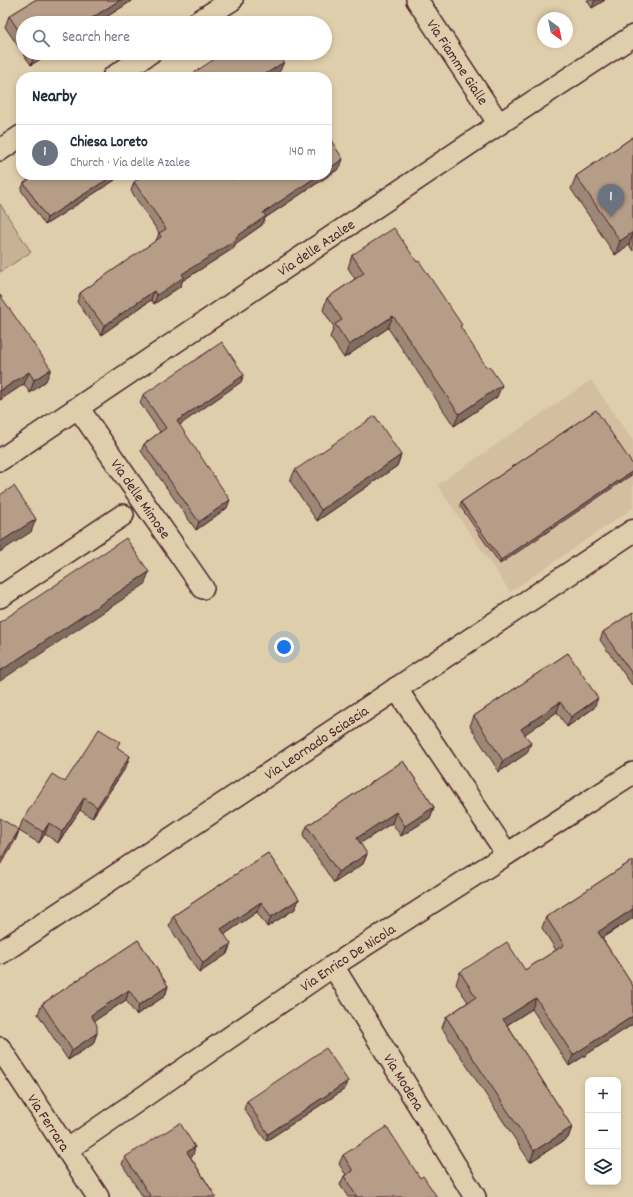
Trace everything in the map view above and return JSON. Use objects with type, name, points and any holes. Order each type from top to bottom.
[{"type":"street","points":[[207,16],[232,0]]},
{"type":"street","name":"Via Fiamme Gialle","points":[[417,0],[499,124]]},
{"type":"street","name":"Via delle Azalee","points":[[0,460],[79,409],[499,124],[633,36]]},
{"type":"street","points":[[121,72],[139,60]]},
{"type":"street","points":[[0,150],[16,139]]},
{"type":"street","name":"Via delle Mimose","points":[[79,409],[203,588]]},
{"type":"street","name":"Via delle Mimose","points":[[0,597],[123,516]]},
{"type":"street","name":"Via Leornado Sciascia","points":[[0,953],[633,531]]},
{"type":"street","points":[[396,688],[507,854]]},
{"type":"street","name":"Via Enrico De Nicola","points":[[68,1149],[333,966],[633,773]]},
{"type":"street","name":"Via Modena","points":[[333,966],[475,1197]]},
{"type":"street","name":"Via Ferrara","points":[[0,1048],[68,1149],[98,1197]]},
{"type":"shaded area","points":[[0,204],[31,252],[0,272]]},
{"type":"shaded area","points":[[591,380],[633,441],[633,508],[510,592],[437,485]]},
{"type":"building","points":[[35,0],[120,0],[95,16],[16,16],[16,26],[9,16]]},
{"type":"building","points":[[213,60],[283,60],[284,62],[269,72],[195,72]]},
{"type":"building","points":[[633,137],[633,232],[620,241],[576,176]]},
{"type":"building","points":[[332,142],[343,159],[332,167]]},
{"type":"building","points":[[28,180],[106,180],[47,218],[24,183]]},
{"type":"building","points":[[137,180],[312,180],[263,213],[266,216],[236,237],[237,239],[182,274],[184,277],[157,295],[154,291],[104,326],[80,293],[161,237],[159,233],[166,229],[134,182]]},
{"type":"building","points":[[394,228],[417,262],[419,261],[462,325],[460,326],[487,368],[489,366],[502,385],[459,414],[393,316],[349,345],[335,324],[342,320],[327,298],[364,273],[352,255]]},
{"type":"building","points":[[0,295],[51,369],[34,380],[29,372],[0,391]]},
{"type":"building","points":[[222,342],[244,375],[177,421],[230,500],[199,522],[144,444],[166,428],[143,395]]},
{"type":"building","points":[[596,410],[633,465],[633,471],[501,560],[461,502]]},
{"type":"building","points":[[375,416],[401,455],[321,510],[295,470]]},
{"type":"building","points":[[14,486],[36,519],[0,542],[0,495]]},
{"type":"building","points":[[126,538],[149,572],[0,671],[0,622]]},
{"type":"building","points":[[633,612],[633,675],[603,632]]},
{"type":"building","points":[[568,653],[598,698],[571,717],[560,702],[521,729],[531,743],[503,761],[474,716]]},
{"type":"building","points":[[99,729],[120,742],[117,747],[130,756],[97,807],[84,798],[62,832],[49,823],[43,832],[23,819],[52,774],[65,782]]},
{"type":"building","points":[[403,761],[434,807],[405,826],[396,812],[357,838],[367,854],[338,872],[307,826]]},
{"type":"building","points":[[0,818],[19,830],[0,860]]},
{"type":"building","points":[[268,853],[299,899],[271,917],[261,902],[221,929],[231,944],[203,963],[173,916]]},
{"type":"building","points":[[633,860],[633,909],[598,932],[633,986],[633,1016],[573,1055],[536,998],[503,1019],[572,1127],[534,1151],[446,1017],[476,997],[460,972],[507,942],[525,970],[564,945],[546,917]]},
{"type":"building","points":[[138,940],[168,986],[139,1005],[129,990],[91,1015],[97,1025],[97,1033],[72,1050],[42,1004]]},
{"type":"building","points":[[326,1048],[348,1081],[268,1134],[247,1101]]},
{"type":"building","points":[[180,1123],[195,1147],[187,1152],[216,1197],[151,1197],[125,1157]]},
{"type":"building","points":[[387,1127],[420,1178],[423,1176],[437,1197],[357,1197],[344,1176],[353,1171],[343,1155]]},
{"type":"place","name":"Chiesa Loreto","points":[[611,217]]}]
